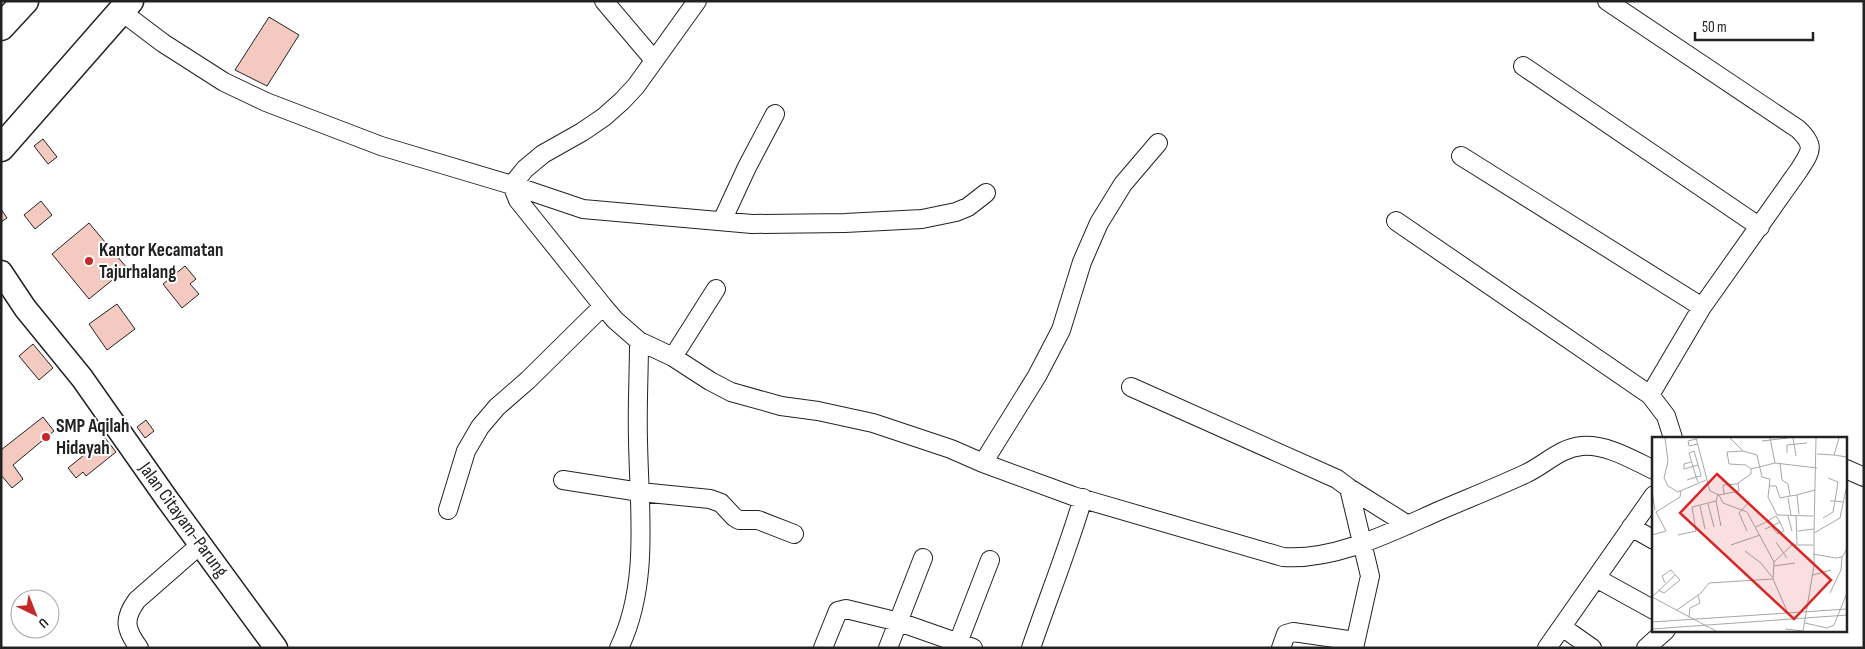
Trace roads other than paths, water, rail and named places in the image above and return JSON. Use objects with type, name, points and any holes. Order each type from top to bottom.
[{"type":"highway","points":[[1,27],[25,1]]},
{"type":"highway","points":[[1,148],[126,7]]},
{"type":"main road","name":"Jalan Citayam-Parung","points":[[1,272],[26,308],[82,378],[136,456],[276,648]]},
{"type":"street","points":[[604,1],[654,60]]},
{"type":"street","points":[[512,185],[524,169],[543,154],[604,117],[636,86],[697,1]]},
{"type":"street","points":[[1608,1],[1775,113],[1806,136],[1809,142],[1810,152],[1760,227],[1702,307],[1650,395]]},
{"type":"street","points":[[126,7],[163,43],[224,82],[266,102],[381,146],[512,185],[583,209],[752,224],[836,223],[922,219],[956,212],[968,207],[986,193]]},
{"type":"street","points":[[1523,66],[1760,227]]},
{"type":"street","points":[[722,221],[774,114]]},
{"type":"street","points":[[983,463],[1037,376],[1061,330],[1082,262],[1099,223],[1122,184],[1158,143]]},
{"type":"street","points":[[1461,156],[1702,307]]},
{"type":"street","points":[[512,185],[518,200],[615,320],[639,341],[673,357],[731,392],[781,406],[818,411],[873,423],[943,446],[983,463],[1078,497],[1283,557],[1300,558],[1329,554],[1361,543],[1408,525],[1530,472],[1561,452],[1574,448],[1584,446],[1608,450],[1652,469]]},
{"type":"street","points":[[1396,220],[1650,395],[1666,416],[1673,437]]},
{"type":"street","points":[[673,357],[716,289]]},
{"type":"street","points":[[448,510],[466,451],[480,427],[497,407],[528,380],[603,306]]},
{"type":"street","points":[[619,648],[630,618],[640,562],[639,341]]},
{"type":"street","points":[[1131,387],[1337,478],[1349,488],[1408,525]]},
{"type":"street","points":[[1848,470],[1864,478]]},
{"type":"street","points":[[563,480],[640,492],[710,498],[721,504],[739,520],[758,520],[794,534]]},
{"type":"street","points":[[1281,648],[1286,634],[1293,632],[1354,644],[1370,576],[1349,488]]},
{"type":"street","points":[[1030,648],[1061,562],[1072,538],[1078,497]]},
{"type":"street","points":[[1548,648],[1652,498]]},
{"type":"street","points":[[1631,528],[1652,539]]},
{"type":"street","points":[[138,648],[130,634],[127,617],[129,610],[137,600],[201,544]]},
{"type":"street","points":[[888,648],[923,558]]},
{"type":"street","points":[[823,648],[838,611],[846,609],[898,622],[963,646],[990,560]]},
{"type":"street","points":[[1596,578],[1652,609]]},
{"type":"street","points":[[1562,627],[1592,648]]},
{"type":"street","points":[[1646,648],[1664,632]]},
{"type":"place","name":"Kantor Kecamatan Tajurhalang","points":[[89,261]]},
{"type":"place","name":"SMP Aqilah Hidayah","points":[[46,437]]}]
